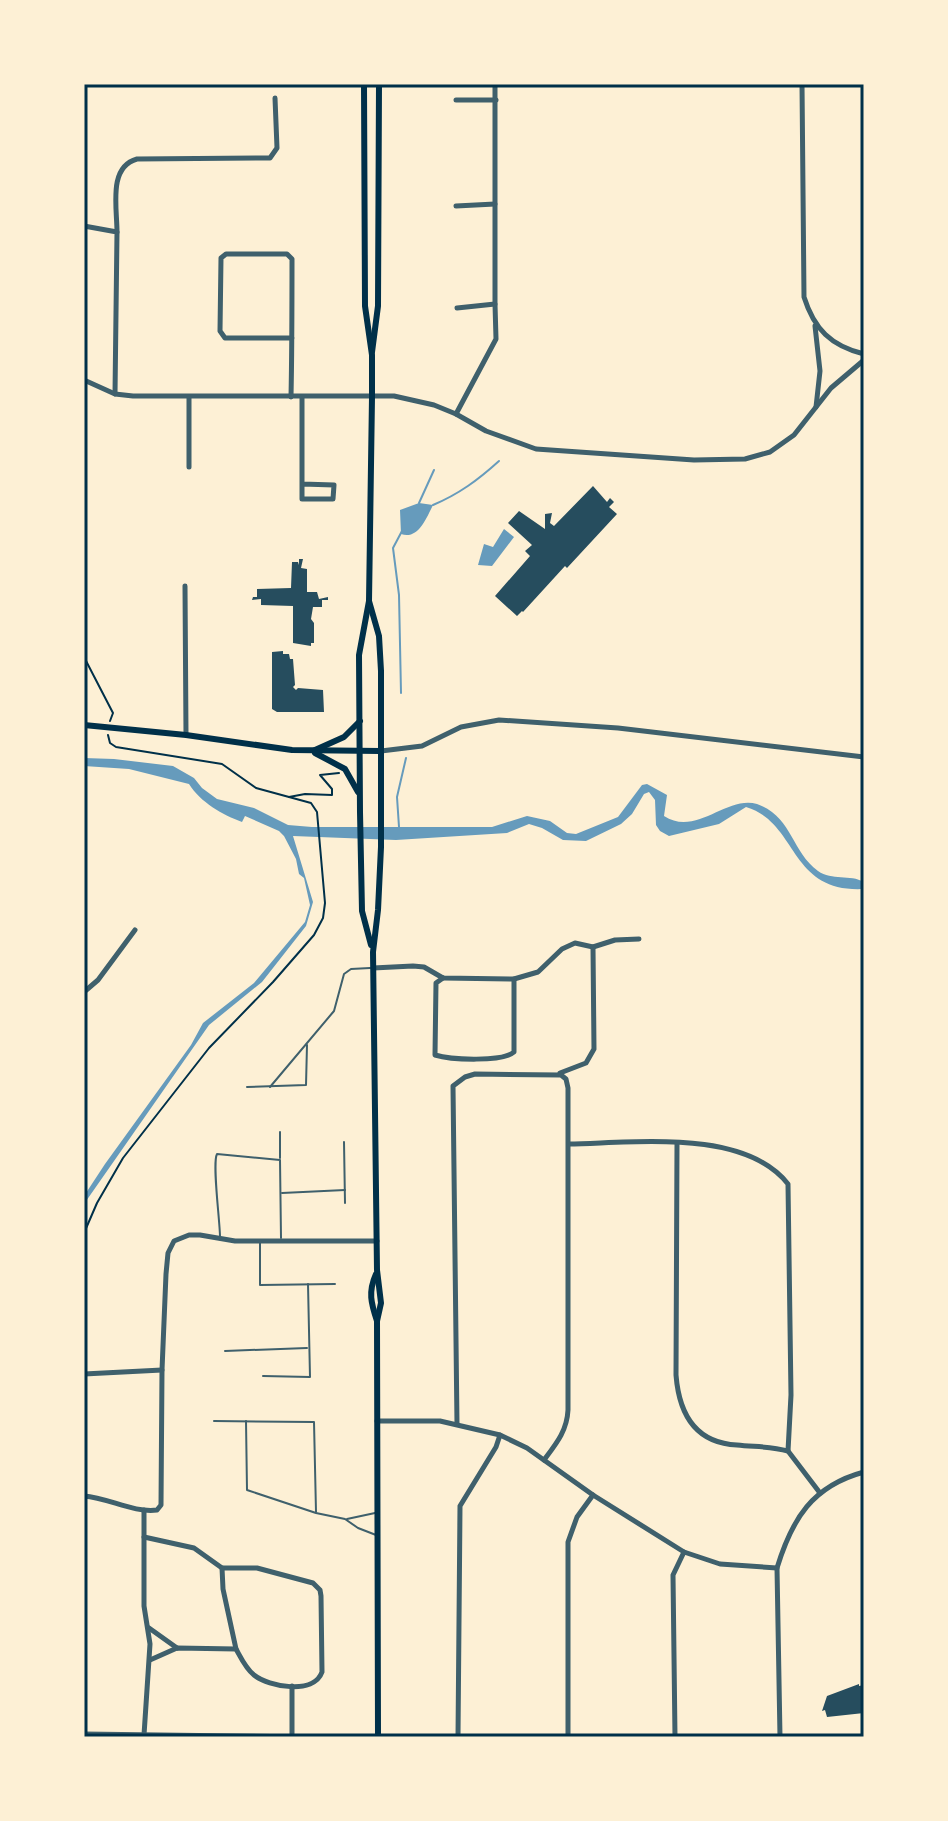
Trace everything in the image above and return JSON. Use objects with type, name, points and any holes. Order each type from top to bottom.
[{"type":"main road","points":[[364,84],[365,306],[372,355]]},
{"type":"main road","points":[[373,952],[362,911],[359,655],[369,601],[372,355],[378,306],[379,84]]},
{"type":"main road","points":[[369,601],[380,650],[381,847],[373,952],[377,1270],[371,1290],[377,1321],[378,1737]]},
{"type":"main road","points":[[312,751],[335,743],[360,721]]},
{"type":"main road","points":[[84,725],[312,751],[380,751]]},
{"type":"main road","points":[[312,751],[345,769],[360,797]]},
{"type":"street","points":[[456,414],[496,339],[495,84]]},
{"type":"street","points":[[84,380],[115,394],[189,398],[415,399],[456,414],[486,431],[536,449],[732,460],[758,457],[794,435],[831,388],[864,357],[826,337],[814,321],[804,297],[802,84]]},
{"type":"street","points":[[115,394],[117,182],[120,170],[126,162],[137,159],[270,158],[277,148],[275,98]]},
{"type":"street","points":[[456,100],[496,100]]},
{"type":"street","points":[[456,206],[495,204]]},
{"type":"street","points":[[84,226],[117,232]]},
{"type":"street","points":[[291,397],[292,338],[292,259],[287,254],[226,254],[221,258],[220,331],[225,338],[292,338]]},
{"type":"street","points":[[457,308],[495,304]]},
{"type":"street","points":[[814,321],[820,371],[816,408]]},
{"type":"street","points":[[302,397],[302,484],[302,499],[333,499],[334,485],[302,484]]},
{"type":"street","points":[[189,398],[189,467]]},
{"type":"street","points":[[185,586],[186,735]]},
{"type":"street","points":[[380,751],[422,746],[461,727],[499,720],[618,728],[864,757]]},
{"type":"street","points":[[84,992],[98,980],[135,930]]},
{"type":"street","points":[[373,968],[424,967],[443,978],[514,979],[538,972],[562,949],[575,943],[593,947],[615,940],[639,939]]},
{"type":"street","points":[[457,1424],[453,1086],[475,1074],[557,1075],[586,1063],[594,1049],[593,947]]},
{"type":"street","points":[[443,978],[436,983],[435,1055],[488,1058],[503,1058],[514,1052],[514,979]]},
{"type":"street","points":[[544,1460],[567,1424],[568,1088],[566,1079],[557,1075]]},
{"type":"street","points":[[677,1143],[676,1375],[679,1402],[685,1415],[702,1434],[727,1444],[768,1446],[788,1451],[820,1493]]},
{"type":"street","points":[[569,1144],[717,1145],[774,1171],[788,1184],[791,1395],[788,1451]]},
{"type":"street","points":[[84,1496],[144,1510],[157,1510],[162,1501],[162,1370],[170,1247],[174,1241],[189,1235],[220,1239],[377,1241]]},
{"type":"street","points":[[84,1374],[162,1370]]},
{"type":"street","points":[[377,1421],[457,1424],[500,1435],[544,1460],[684,1552],[720,1564],[777,1568]]},
{"type":"street","points":[[458,1737],[460,1506],[496,1447],[500,1435]]},
{"type":"street","points":[[780,1737],[777,1568],[788,1533],[806,1505],[820,1493],[843,1478],[864,1472]]},
{"type":"street","points":[[568,1737],[568,1542],[577,1517],[593,1495]]},
{"type":"street","points":[[144,1510],[144,1606],[149,1628],[150,1660],[144,1736]]},
{"type":"street","points":[[144,1537],[194,1548],[222,1568],[245,1566],[313,1583],[320,1590],[320,1679],[311,1684],[292,1686],[271,1684],[254,1675],[236,1649],[223,1589],[222,1568]]},
{"type":"street","points":[[675,1737],[673,1575],[684,1552]]},
{"type":"street","points":[[149,1628],[177,1648]]},
{"type":"street","points":[[150,1660],[177,1648],[236,1649]]},
{"type":"street","points":[[292,1686],[292,1737]]},
{"type":"street","points":[[84,1734],[304,1737]]},
{"type":"lane","points":[[270,1087],[335,1010],[344,974],[351,969],[373,968]]},
{"type":"lane","points":[[247,1087],[306,1085],[306,1044]]},
{"type":"lane","points":[[280,1132],[281,1239]]},
{"type":"lane","points":[[344,1142],[345,1203]]},
{"type":"lane","points":[[220,1239],[214,1157],[217,1154],[280,1160]]},
{"type":"lane","points":[[281,1193],[345,1190]]},
{"type":"lane","points":[[260,1240],[260,1285],[335,1284]]},
{"type":"lane","points":[[263,1376],[310,1377],[308,1284]]},
{"type":"lane","points":[[225,1351],[308,1348]]},
{"type":"lane","points":[[214,1421],[314,1422],[316,1513]]},
{"type":"lane","points":[[246,1421],[247,1490],[316,1513],[345,1519],[377,1535]]},
{"type":"lane","points":[[345,1519],[377,1512]]},
{"type":"path","points":[[84,657],[113,713],[111,718]]},
{"type":"path","points":[[84,1233],[123,1158],[209,1048],[273,982],[319,927],[325,903],[317,812],[311,803],[256,788],[222,764],[137,751],[110,743],[108,736]]},
{"type":"path","points":[[288,798],[305,794],[332,795],[332,789],[320,775],[342,773]]},
{"type":"water","points":[[419,503],[433,505],[417,531],[401,534],[400,510]]},
{"type":"water","points":[[504,529],[514,537],[492,566],[478,565],[484,544],[493,547]]},
{"type":"water","points":[[84,758],[173,766],[194,778],[217,799],[254,808],[288,825],[312,827],[492,827],[527,816],[550,821],[567,833],[576,834],[618,817],[642,785],[647,784],[667,795],[664,816],[676,821],[700,819],[734,805],[757,804],[778,817],[802,854],[818,871],[829,876],[859,880],[864,882],[864,889],[839,887],[821,880],[807,869],[776,827],[763,815],[746,807],[719,824],[669,836],[656,825],[655,800],[649,792],[644,794],[632,814],[621,824],[586,841],[563,840],[529,824],[507,833],[396,840],[293,836],[313,902],[306,926],[262,982],[209,1025],[84,1204],[84,1196],[105,1164],[191,1045],[203,1023],[254,983],[305,922],[310,905],[304,878],[299,874],[296,859],[279,831],[245,816],[242,822],[227,816],[206,802],[189,784],[129,769],[84,766]]},
{"type":"building","points":[[593,486],[607,502],[610,498],[614,502],[609,507],[617,514],[517,616],[495,596],[530,556],[525,551],[532,545],[508,523],[519,511],[545,529],[545,514],[552,513],[550,523],[554,526]]},
{"type":"building","points":[[299,559],[303,559],[301,568],[307,569],[307,592],[317,592],[319,599],[328,597],[328,600],[322,600],[322,607],[313,607],[314,643],[311,646],[293,643],[293,606],[261,605],[261,599],[252,600],[257,597],[257,589],[291,588],[292,562],[299,565]]},
{"type":"building","points":[[283,651],[293,659],[293,687],[296,690],[323,690],[324,712],[277,712],[272,709],[272,652]]},
{"type":"building","points":[[864,1685],[864,1713],[827,1717],[825,1710],[822,1711],[827,1696]]},
{"type":"waterway","points":[[433,505],[468,486],[499,461]]},
{"type":"waterway","points":[[419,503],[434,470]]},
{"type":"waterway","points":[[401,693],[399,595],[393,548],[402,531]]},
{"type":"waterway","points":[[399,827],[397,797],[406,758]]}]
